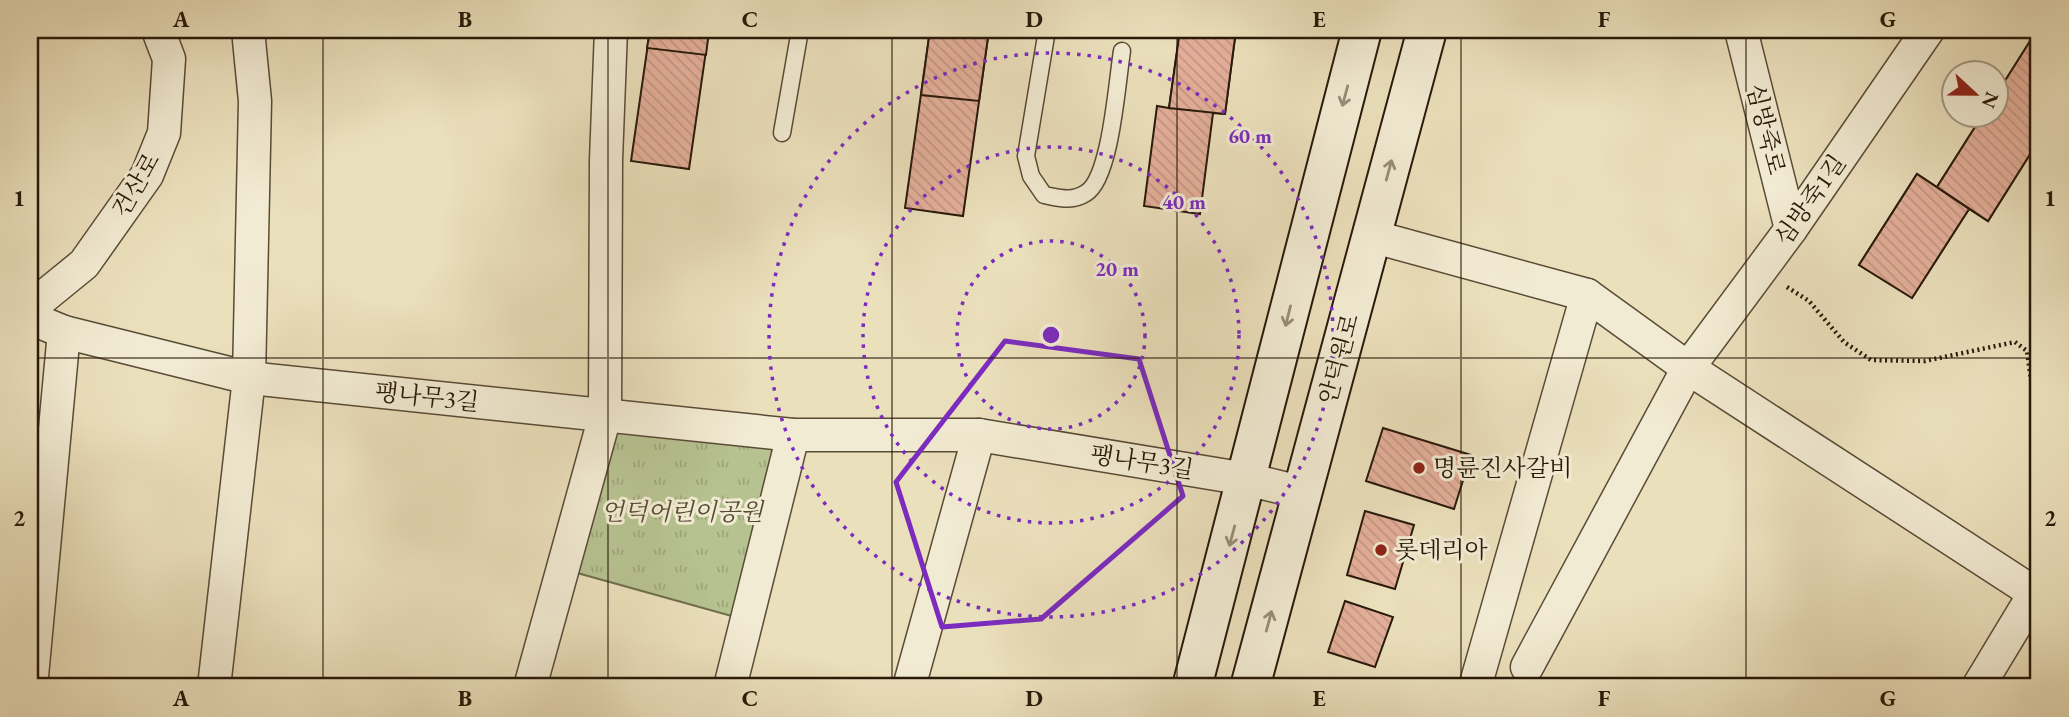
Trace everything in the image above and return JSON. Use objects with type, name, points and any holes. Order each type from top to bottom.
[{"type":"street","name":"건산로","points":[[30,308],[84,264],[147,175],[164,133],[169,59],[158,30]]},
{"type":"street","points":[[214,687],[248,378],[255,101],[248,30]]},
{"type":"street","points":[[531,683],[605,416],[606,160],[611,30]]},
{"type":"street","points":[[1192,687],[1362,30]]},
{"type":"street","name":"안덕원로","points":[[1250,687],[1427,30]]},
{"type":"street","name":"심방죽로","points":[[1741,30],[1791,229]]},
{"type":"street","name":"심방죽1길","points":[[1527,667],[1688,369],[1791,229],[1928,30]]},
{"type":"street","points":[[1371,236],[1587,295],[1688,369],[2038,592],[1979,687]]},
{"type":"street","points":[[1475,687],[1587,295]]},
{"type":"street","name":"팽나무3길","points":[[30,318],[64,332],[248,378],[793,435],[979,435],[1246,480],[1304,493]]},
{"type":"street","points":[[31,687],[64,332]]},
{"type":"street","points":[[730,687],[793,435]]},
{"type":"street","points":[[909,687],[979,435]]},
{"type":"lane","points":[[782,133],[800,30]]},
{"type":"lane","points":[[1047,30],[1026,156],[1031,176],[1044,195],[1070,200],[1089,192],[1104,166],[1122,51]]},
{"type":"path","points":[[1760,270],[1809,301],[1844,342],[1871,360],[1925,361],[2015,342],[2027,351],[2039,437]]},
{"type":"highlighted area","points":[[1005,341],[1139,359],[1183,496],[1041,619],[942,627],[896,482]]},
{"type":"green space","name":"언덕어린이공원","points":[[612,416],[793,435],[746,620],[563,569]]},
{"type":"building","points":[[650,30],[709,30],[689,169],[631,161]]},
{"type":"building","points":[[650,30],[709,30],[706,55],[647,48]]},
{"type":"building","points":[[930,30],[989,30],[963,216],[905,208]]},
{"type":"building","points":[[930,30],[989,30],[979,101],[921,95]]},
{"type":"building","points":[[1180,30],[1236,30],[1225,114],[1213,113],[1200,214],[1144,206],[1157,106],[1169,108]]},
{"type":"building","points":[[1180,30],[1236,30],[1225,114],[1169,108]]},
{"type":"building","points":[[2037,30],[2039,140],[1988,221],[1969,209],[1912,298],[1859,265],[1917,174],[1937,187],[1973,130],[2010,130],[2010,73]]},
{"type":"building","points":[[2037,30],[2039,140],[1988,221],[1937,187],[1973,130],[2010,130],[2010,73]]},
{"type":"building","points":[[1917,174],[1969,209],[1912,298],[1859,265]]},
{"type":"building","name":"명륜진사갈비","points":[[1383,428],[1471,455],[1454,509],[1366,481]]},
{"type":"building","name":"롯데리아","points":[[1365,511],[1414,525],[1395,589],[1347,575]]},
{"type":"building","points":[[1345,601],[1393,617],[1375,667],[1328,652]]},
{"type":"place","name":"명륜진사갈비","points":[[1419,468]]},
{"type":"place","name":"롯데리아","points":[[1381,550]]}]
